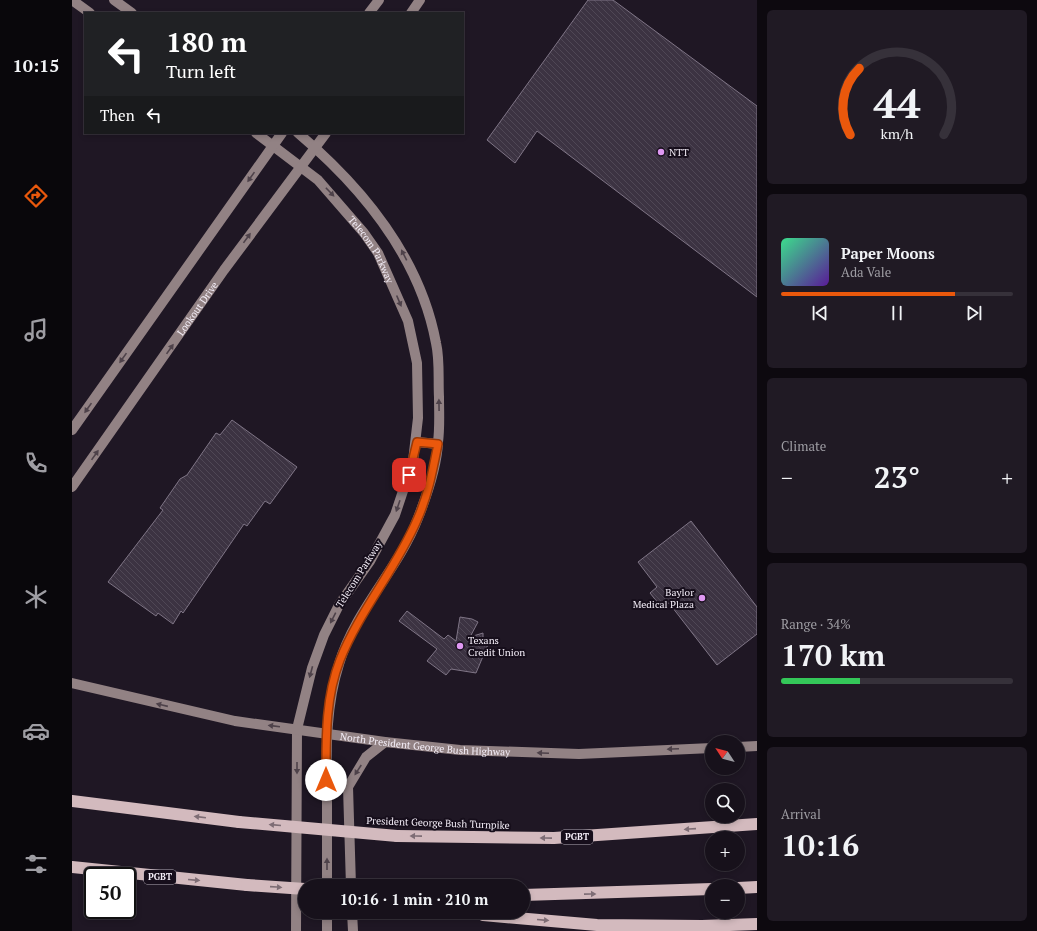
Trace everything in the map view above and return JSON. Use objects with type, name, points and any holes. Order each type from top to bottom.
[{"type":"highway","name":"President George Bush Turnpike","points":[[72,801],[239,822],[398,836],[554,838],[757,824]]},
{"type":"highway","name":"PGBT","points":[[72,867],[247,885],[298,889]]},
{"type":"highway","points":[[745,887],[757,886]]},
{"type":"highway","points":[[530,895],[705,889]]},
{"type":"highway","points":[[529,919],[597,925],[702,926],[757,924]]},
{"type":"main road","points":[[72,0],[89,12]]},
{"type":"main road","points":[[114,0],[131,12]]},
{"type":"main road","points":[[370,12],[379,0]]},
{"type":"main road","points":[[411,12],[416,0]]},
{"type":"main road","points":[[412,12],[420,0]]},
{"type":"main road","name":"Telecom Parkway","points":[[257,134],[301,166],[335,198],[373,246],[387,272],[405,314],[416,363],[418,418],[417,442],[413,461],[395,515],[370,561],[339,605],[324,635],[312,668],[297,729],[296,931]]},
{"type":"main road","points":[[72,430],[281,134]]},
{"type":"main road","points":[[299,134],[349,180],[378,215],[400,247],[418,284],[437,344],[438,444],[433,471],[418,519],[357,623],[340,661],[332,690],[326,733],[327,879]]},
{"type":"main road","name":"Lookout Drive","points":[[72,487],[224,270],[325,134]]},
{"type":"main road","points":[[417,442],[438,444]]},
{"type":"main road","name":"North President George Bush Highway","points":[[72,683],[235,721],[385,742],[464,750],[579,754],[705,748]]},
{"type":"main road","points":[[351,879],[348,786],[366,757],[385,742]]},
{"type":"main road","points":[[745,747],[757,746]]},
{"type":"main road","points":[[327,919],[327,931]]},
{"type":"main road","points":[[352,919],[353,931]]},
{"type":"building","name":"NTT","points":[[588,0],[613,0],[757,106],[757,297],[537,131],[515,163],[487,140]]},
{"type":"building","points":[[232,420],[297,467],[270,504],[265,501],[247,526],[244,524],[183,613],[181,611],[173,624],[158,613],[156,616],[108,582],[163,510],[160,508],[180,479],[187,475],[216,433],[220,435]]},
{"type":"building","name":"Baylor Medical Plaza","points":[[691,521],[757,607],[757,634],[717,665],[669,603],[662,608],[650,593],[657,587],[638,562]]},
{"type":"building","name":"Texans Credit Union","points":[[407,611],[444,639],[448,635],[456,641],[460,617],[472,619],[478,622],[470,637],[483,633],[483,642],[489,642],[476,673],[451,669],[446,675],[427,661],[437,649],[399,621]]},
{"type":"place","name":"NTT","points":[[661,152]]},
{"type":"place","name":"Baylor Medical Plaza","points":[[702,598]]},
{"type":"place","name":"Texans Credit Union","points":[[460,646]]},
{"type":"route","points":[[326,780],[326,733],[332,690],[340,661],[357,623],[418,519],[433,471],[438,444],[417,442],[409,475]]}]
